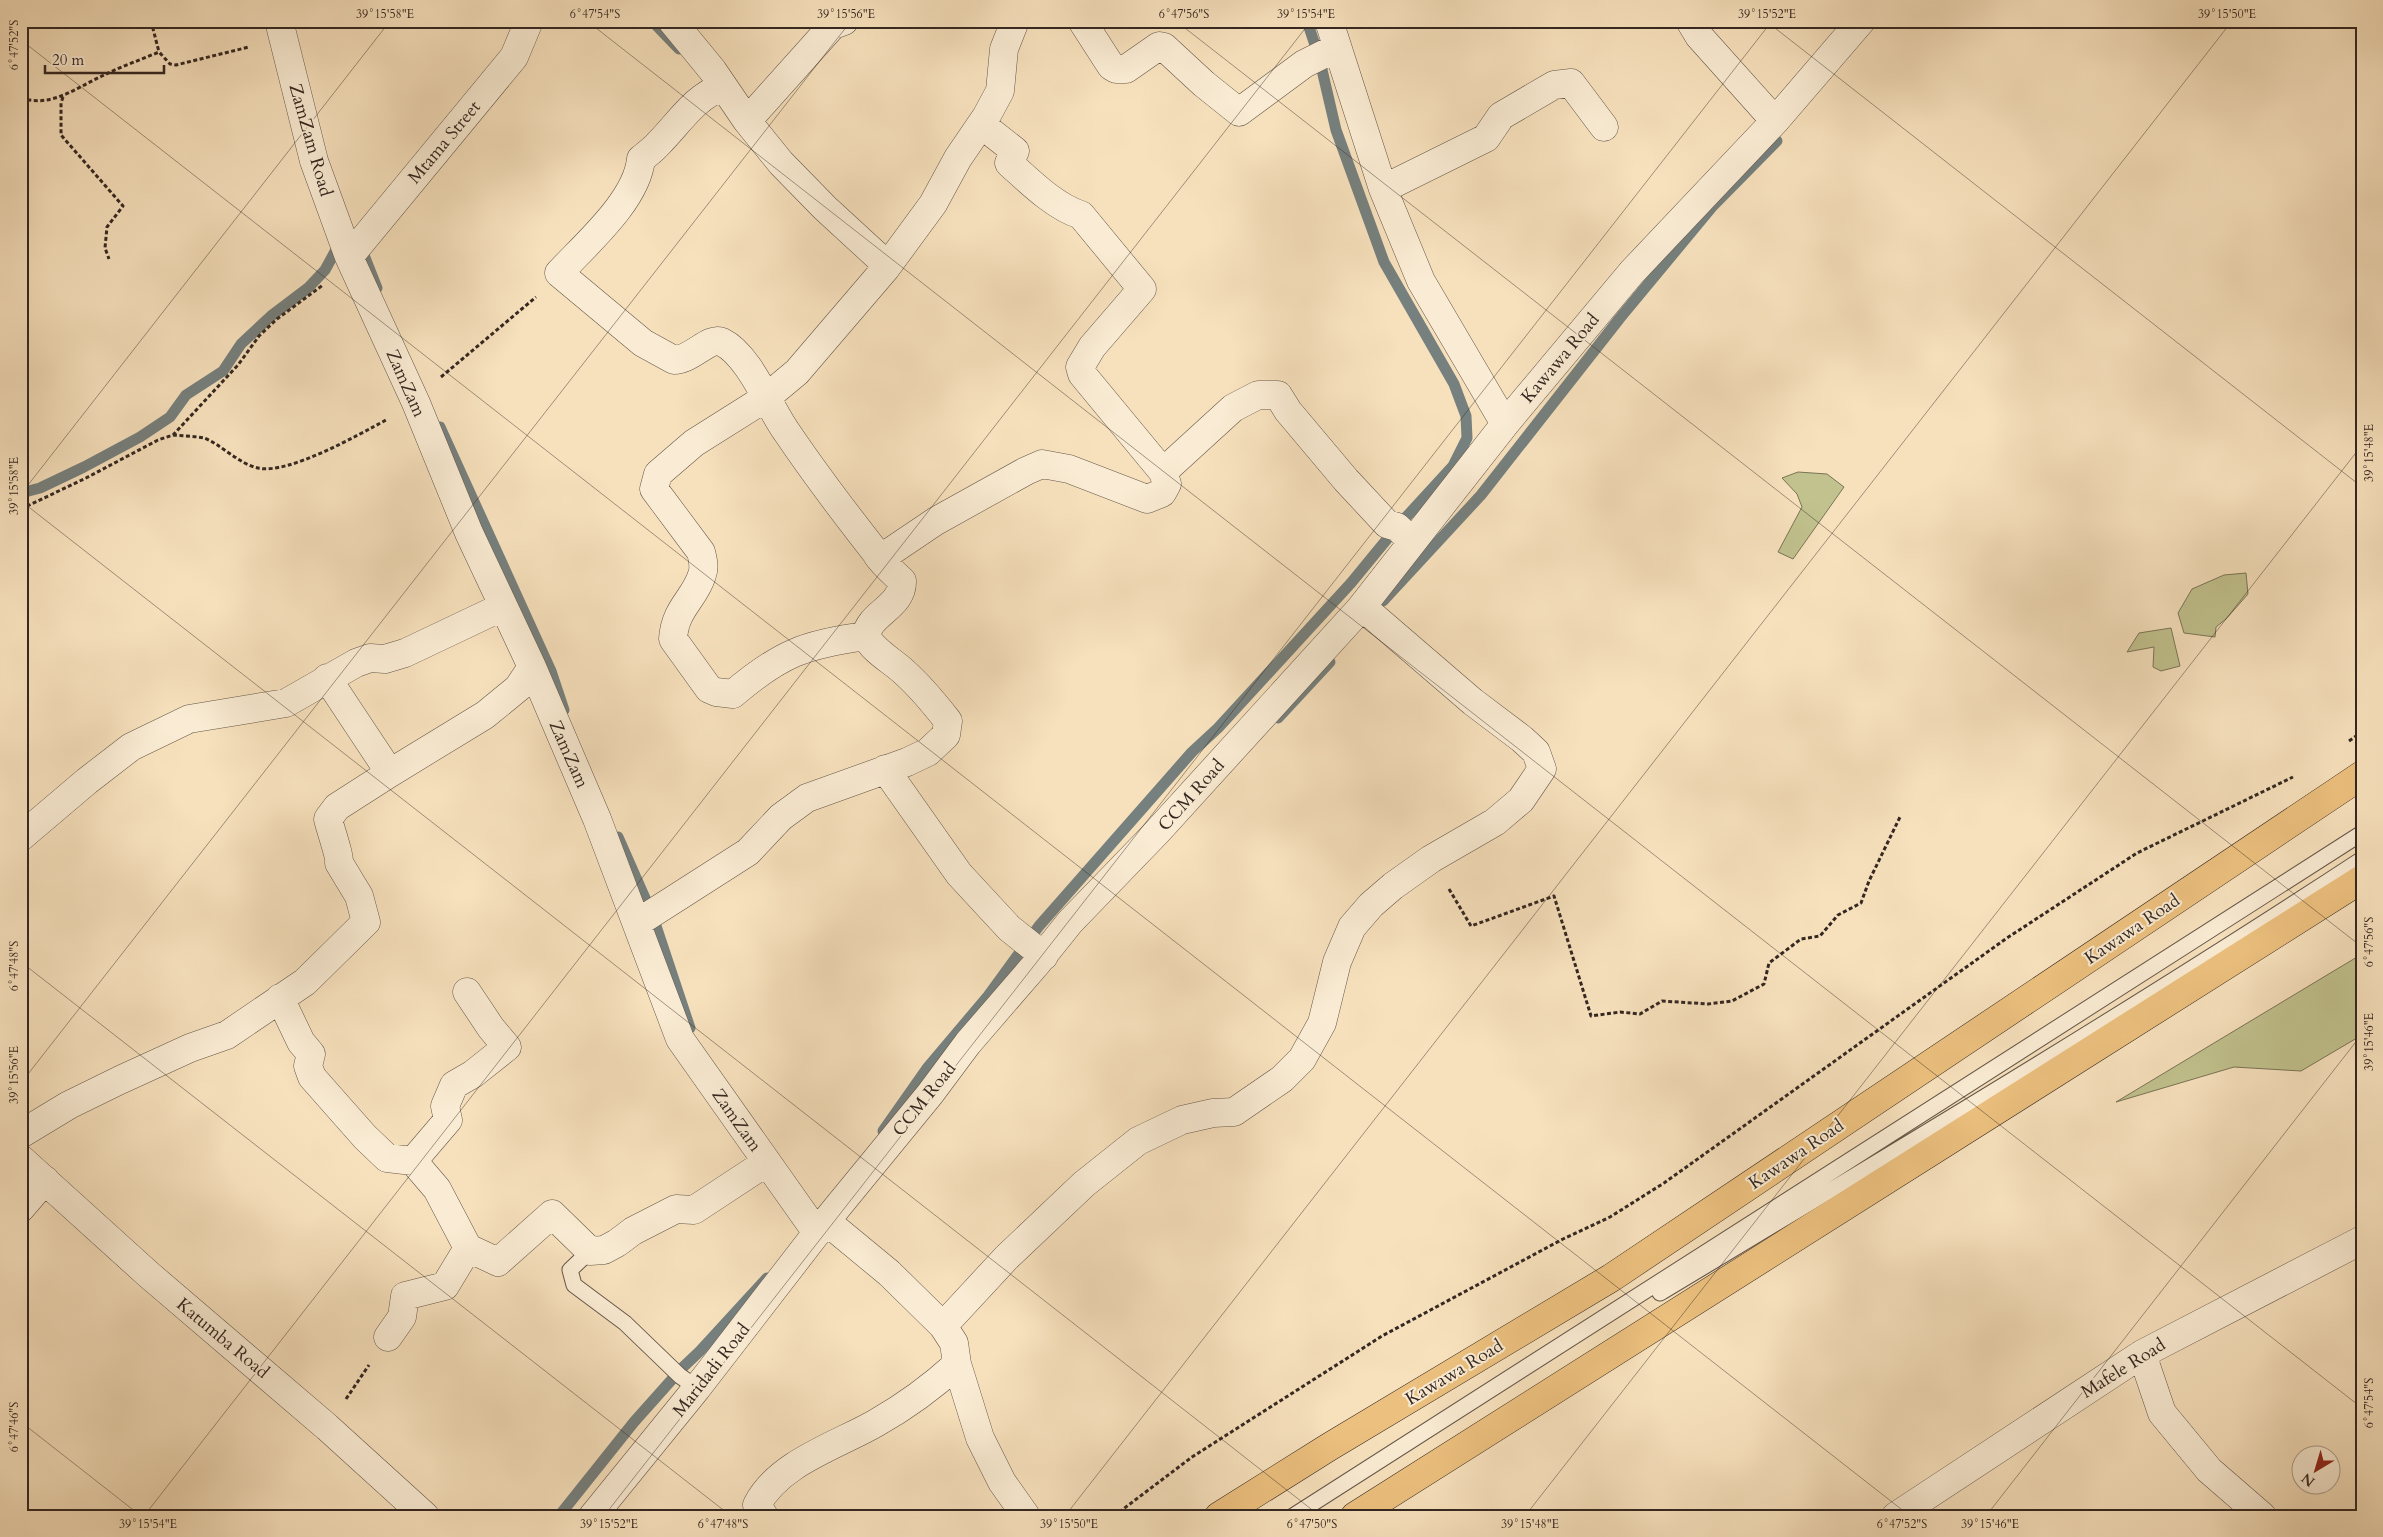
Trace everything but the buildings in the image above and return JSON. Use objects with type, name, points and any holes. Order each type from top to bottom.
[{"type":"main road","name":"Kawawa Road","points":[[1219,1516],[1329,1446],[1610,1278],[2362,775]]},
{"type":"main road","points":[[1355,1516],[2362,879]]},
{"type":"street","name":"Mtama Street","points":[[349,257],[514,57],[529,21]]},
{"type":"street","points":[[672,21],[781,163],[825,208],[887,265]]},
{"type":"street","points":[[747,121],[833,25],[844,21]]},
{"type":"street","points":[[866,636],[822,643],[794,652],[773,662],[733,694],[716,692],[709,689],[673,639],[674,625],[682,606],[702,576],[704,564],[701,552],[654,489],[658,474],[694,444],[767,397],[808,362],[887,265],[933,204],[958,158],[982,124],[1000,91],[1004,49],[1015,21]]},
{"type":"street","points":[[1082,21],[1112,66],[1116,69],[1126,69],[1159,46],[1164,47],[1204,84],[1239,112],[1304,64],[1336,48]]},
{"type":"street","points":[[1329,21],[1382,189],[1421,281],[1505,424]]},
{"type":"street","points":[[1690,21],[1699,36],[1775,122]]},
{"type":"street","name":"Kawawa Road","points":[[1271,706],[1360,609],[1505,424],[1632,272],[1775,122],[1861,21]]},
{"type":"street","name":"ZamZam Road","points":[[281,29],[314,161],[349,257]]},
{"type":"street","points":[[1382,189],[1486,138],[1501,116],[1554,85],[1571,83],[1604,127]]},
{"type":"street","points":[[637,923],[748,852],[781,817],[807,798],[907,762],[928,752],[946,735],[948,721],[929,697],[904,672],[871,644],[866,636],[868,628],[899,597],[902,581],[884,563],[826,488],[784,429],[767,397],[739,357],[721,341],[714,340],[691,357],[674,360],[643,343],[559,273],[603,226],[628,193],[640,172],[641,158],[660,143],[670,128],[711,90],[723,87]]},
{"type":"street","points":[[884,563],[890,552],[936,521],[1042,464],[1069,470],[1147,499],[1162,493],[1166,484],[1163,472],[1082,374],[1080,367],[1092,346],[1142,289],[1081,215],[1068,211],[1009,163],[1015,151],[982,124]]},
{"type":"street","name":"ZamZam","points":[[349,257],[416,403],[502,607],[532,667],[597,819],[680,1039],[767,1162],[821,1227]]},
{"type":"street","points":[[1163,472],[1233,408],[1258,395],[1278,395],[1305,433],[1346,480],[1387,524],[1396,527],[1412,541]]},
{"type":"street","points":[[21,837],[80,786],[132,747],[189,719],[286,703],[327,678],[370,658],[386,659],[405,652],[502,607]]},
{"type":"street","points":[[943,1326],[1006,1258],[1084,1184],[1138,1141],[1182,1120],[1213,1113],[1234,1112],[1282,1079],[1302,1059],[1322,1023],[1337,962],[1352,926],[1392,886],[1431,859],[1495,822],[1521,800],[1542,769],[1536,752],[1522,739],[1473,702],[1374,616],[1360,609]]},
{"type":"street","points":[[21,1134],[69,1105],[120,1080],[190,1048],[227,1035],[304,982],[366,922],[359,896],[339,863],[340,858],[334,845],[328,819],[337,807],[486,715],[518,688],[532,667]]},
{"type":"street","points":[[327,678],[390,773]]},
{"type":"street","name":"CCM Road","points":[[821,1227],[930,1094],[968,1043],[1044,956],[1070,922],[1157,832],[1271,706]]},
{"type":"street","points":[[885,769],[959,874],[1009,928],[1044,956]]},
{"type":"street","points":[[413,1161],[448,1120],[445,1106],[454,1084],[473,1074],[507,1047],[491,1028],[467,992]]},
{"type":"street","points":[[280,998],[301,1042],[311,1054],[308,1066],[312,1077],[364,1137],[387,1158],[413,1161],[437,1189],[468,1248],[498,1262],[552,1214],[590,1251],[604,1250],[634,1231],[676,1209],[694,1210],[767,1162]]},
{"type":"street","name":"Katumba Road","points":[[21,1159],[148,1274],[327,1427],[425,1516]]},
{"type":"street","points":[[21,1208],[45,1180]]},
{"type":"street","points":[[821,1227],[888,1273],[943,1326],[954,1343],[957,1364],[980,1438],[1002,1482],[1026,1516]]},
{"type":"street","name":"Maridadi Road","points":[[593,1516],[697,1388],[821,1227]]},
{"type":"street","name":"Mafele Road","points":[[1896,1516],[2142,1354],[2362,1240]]},
{"type":"street","points":[[388,1337],[402,1317],[405,1296],[445,1286],[468,1248]]},
{"type":"street","points":[[2142,1354],[2162,1413],[2209,1470],[2262,1516]]},
{"type":"street","points":[[764,1516],[757,1505],[786,1473],[805,1459],[874,1424],[912,1402],[957,1364]]},
{"type":"lane","name":"Kawawa Road","points":[[1295,1516],[2362,833]]},
{"type":"lane","name":"Kawawa Road","points":[[1295,1516],[1362,1473],[2057,1054],[2225,949],[2362,859]]},
{"type":"lane","points":[[590,1251],[570,1270],[574,1285],[625,1323],[680,1376],[697,1388]]},
{"type":"path","points":[[151,21],[159,52],[170,64],[176,64],[281,29]]},
{"type":"path","points":[[21,98],[42,101],[63,96],[101,76],[159,52]]},
{"type":"path","points":[[63,96],[61,103],[61,136],[123,206],[107,226],[105,248],[109,259]]},
{"type":"path","points":[[173,435],[238,365],[259,336],[277,319],[328,281],[349,257]]},
{"type":"path","points":[[21,509],[86,478],[158,440],[173,435],[204,438],[226,453],[257,468],[280,469],[336,446],[416,403],[429,387],[462,362],[548,287],[559,273]]},
{"type":"path","points":[[2347,742],[2362,732]]},
{"type":"path","points":[[1114,1516],[1192,1457],[1382,1336],[1563,1239],[1610,1217],[1664,1183],[2007,938],[2137,853],[2301,772]]},
{"type":"path","points":[[1431,859],[1470,926],[1554,896],[1592,1016],[1620,1012],[1640,1014],[1662,1001],[1708,1004],[1732,1001],[1764,984],[1769,963],[1801,939],[1820,936],[1838,915],[1861,903],[1869,881],[1900,817]]},
{"type":"path","points":[[327,1427],[388,1337]]},
{"type":"green space","points":[[1798,472],[1827,474],[1844,487],[1793,559],[1778,552],[1802,507],[1797,494],[1782,478]]},
{"type":"green space","points":[[2246,573],[2248,594],[2226,619],[2216,627],[2215,637],[2184,633],[2178,613],[2192,589],[2224,575]]},
{"type":"green space","points":[[2171,628],[2180,666],[2161,671],[2153,667],[2154,647],[2127,652],[2139,633]]},
{"type":"green space","points":[[2362,954],[2362,1035],[2301,1071],[2234,1067],[2116,1102]]},
{"type":"waterway","points":[[652,21],[679,49]]},
{"type":"waterway","points":[[883,1131],[928,1067],[988,996],[1039,926],[1192,752],[1218,728],[1351,583],[1397,527],[1453,466],[1467,438],[1466,416],[1454,384],[1384,262],[1336,130],[1319,57],[1307,21]]},
{"type":"waterway","points":[[1383,601],[1481,495],[1620,318],[1712,207],[1777,141]]},
{"type":"waterway","points":[[21,493],[40,488],[84,467],[140,437],[170,417],[186,395],[223,371],[241,344],[271,316],[308,288],[325,270],[337,248],[343,244]]},
{"type":"waterway","points":[[360,245],[377,288]]},
{"type":"waterway","points":[[440,427],[551,671],[564,710]]},
{"type":"waterway","points":[[1278,718],[1330,662]]},
{"type":"waterway","points":[[618,837],[652,914],[690,1028]]},
{"type":"waterway","points":[[680,1370],[767,1278]]},
{"type":"waterway","points":[[559,1516],[634,1422],[675,1376]]}]
